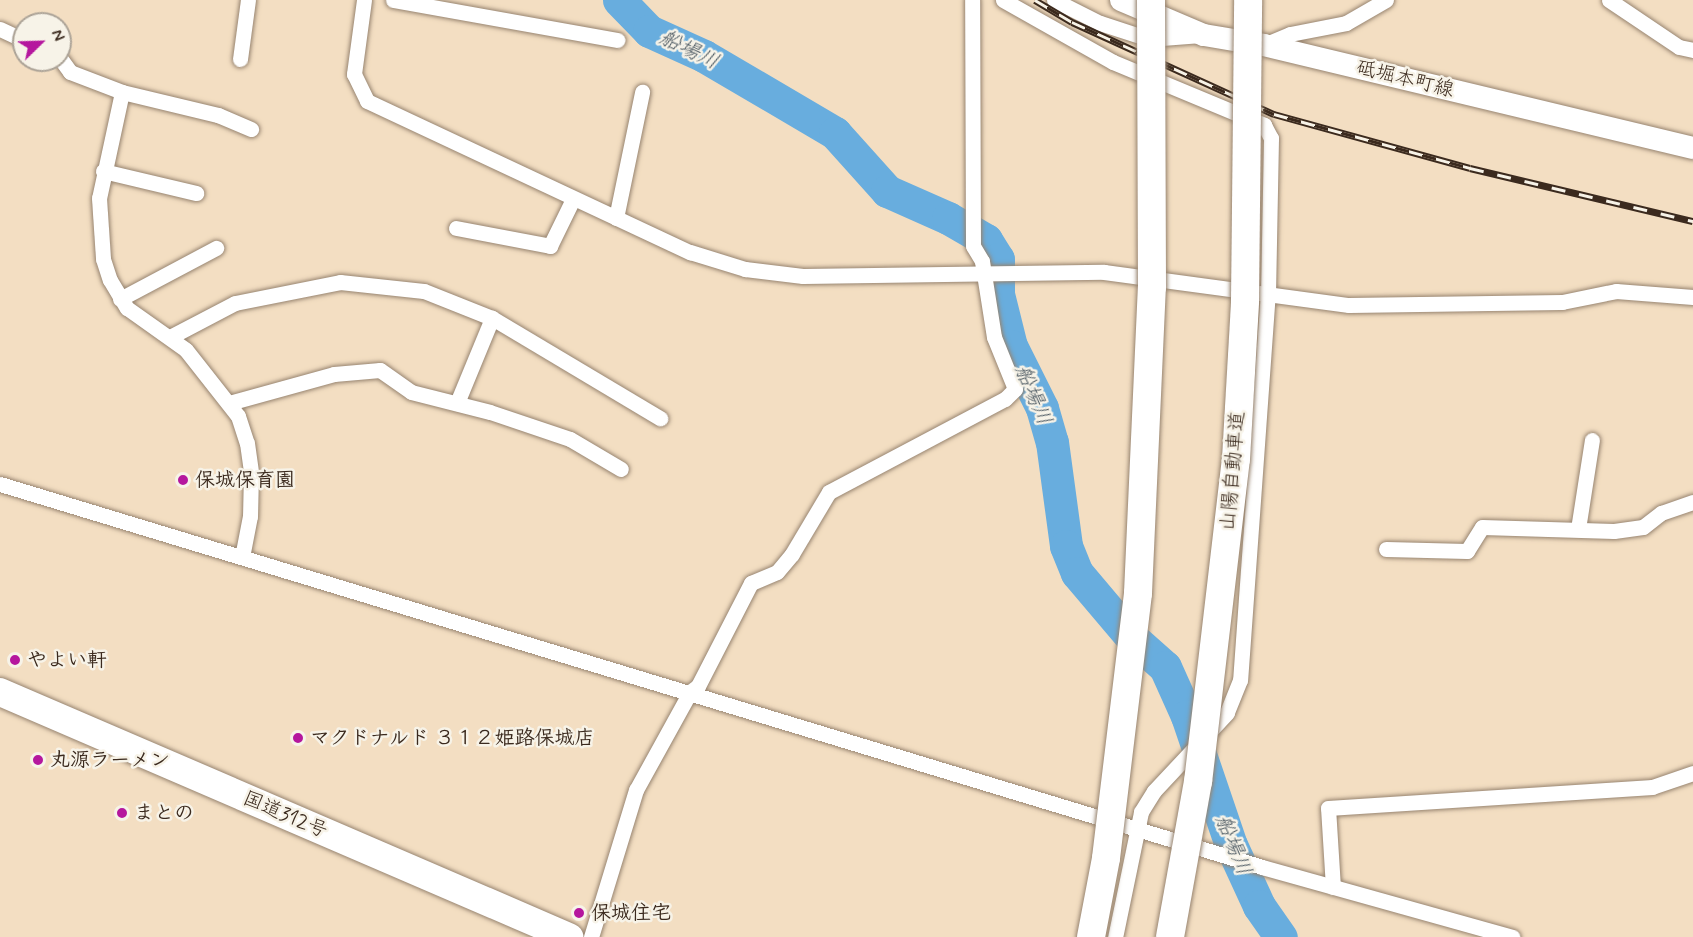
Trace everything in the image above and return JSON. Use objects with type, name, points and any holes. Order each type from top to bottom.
[{"type":"highway","points":[[1091,937],[1108,847],[1139,582],[1152,287],[1151,0]]},
{"type":"highway","name":"山陽自動車道","points":[[1170,937],[1198,782],[1236,459],[1245,301],[1248,0]]},
{"type":"highway","name":"国道312号","points":[[0,692],[569,937]]},
{"type":"main road","name":"砥堀本町線","points":[[1121,0],[1204,35],[1264,45],[1693,148]]},
{"type":"street","points":[[240,59],[248,0]]},
{"type":"street","points":[[364,0],[354,74],[367,100],[573,199],[690,252],[745,269],[803,276],[982,276],[1104,272],[1268,291],[1349,305],[1562,302],[1616,291],[1693,297]]},
{"type":"street","points":[[393,0],[617,40]]},
{"type":"street","points":[[591,937],[636,790],[690,693],[698,686],[751,583],[777,572],[792,554],[829,492],[1005,399],[1015,389],[994,337],[982,276],[982,261],[973,246],[972,0]]},
{"type":"street","points":[[1004,0],[1113,62],[1264,125],[1271,138],[1268,291],[1240,680],[1227,713],[1154,791],[1137,827],[1115,937]]},
{"type":"street","points":[[1054,0],[1100,23],[1149,39],[1204,35]]},
{"type":"street","points":[[1264,45],[1290,34],[1346,23],[1386,0]]},
{"type":"street","points":[[1609,0],[1679,47],[1693,50]]},
{"type":"street","points":[[70,72],[122,92],[218,115],[251,129]]},
{"type":"street","points":[[122,92],[103,171],[100,240],[110,280],[120,299],[141,319],[170,337],[192,357],[230,403],[247,443],[251,473],[250,516],[242,557]]},
{"type":"street","points":[[616,218],[642,92]]},
{"type":"street","points":[[103,171],[196,193]]},
{"type":"street","points":[[456,228],[550,246],[573,199]]},
{"type":"street","points":[[120,299],[216,248]]},
{"type":"street","points":[[170,337],[235,303],[354,281],[424,291],[492,318],[660,418]]},
{"type":"street","points":[[457,403],[492,318]]},
{"type":"street","points":[[230,403],[334,374],[380,370],[404,389],[570,438],[621,469]]},
{"type":"street","points":[[1578,530],[1592,440]]},
{"type":"street","points":[[0,484],[1210,848],[1262,867],[1512,937]]},
{"type":"street","points":[[1386,549],[1467,551],[1482,527],[1614,531],[1643,527],[1661,513],[1693,502]]},
{"type":"street","points":[[1333,887],[1328,808],[1652,787],[1693,773]]},
{"type":"waterway","name":"船場川","points":[[619,0],[649,31],[704,56],[835,133],[887,191],[948,218],[986,240],[998,259],[998,294],[1011,346],[1042,408],[1052,442],[1066,546],[1077,573],[1131,637],[1165,667],[1187,716],[1231,845],[1259,906],[1281,937]]},
{"type":"railway","points":[[1035,0],[1072,22],[1274,114],[1470,168],[1693,221]]},
{"type":"place","name":"保城保育園","points":[[183,480]]},
{"type":"place","name":"やよい軒","points":[[15,660]]},
{"type":"place","name":"マクドナルド ３１２姫路保城店","points":[[298,738]]},
{"type":"place","name":"丸源ラーメン","points":[[38,760]]},
{"type":"place","name":"まとの","points":[[122,813]]},
{"type":"place","name":"保城住宅","points":[[579,913]]}]
